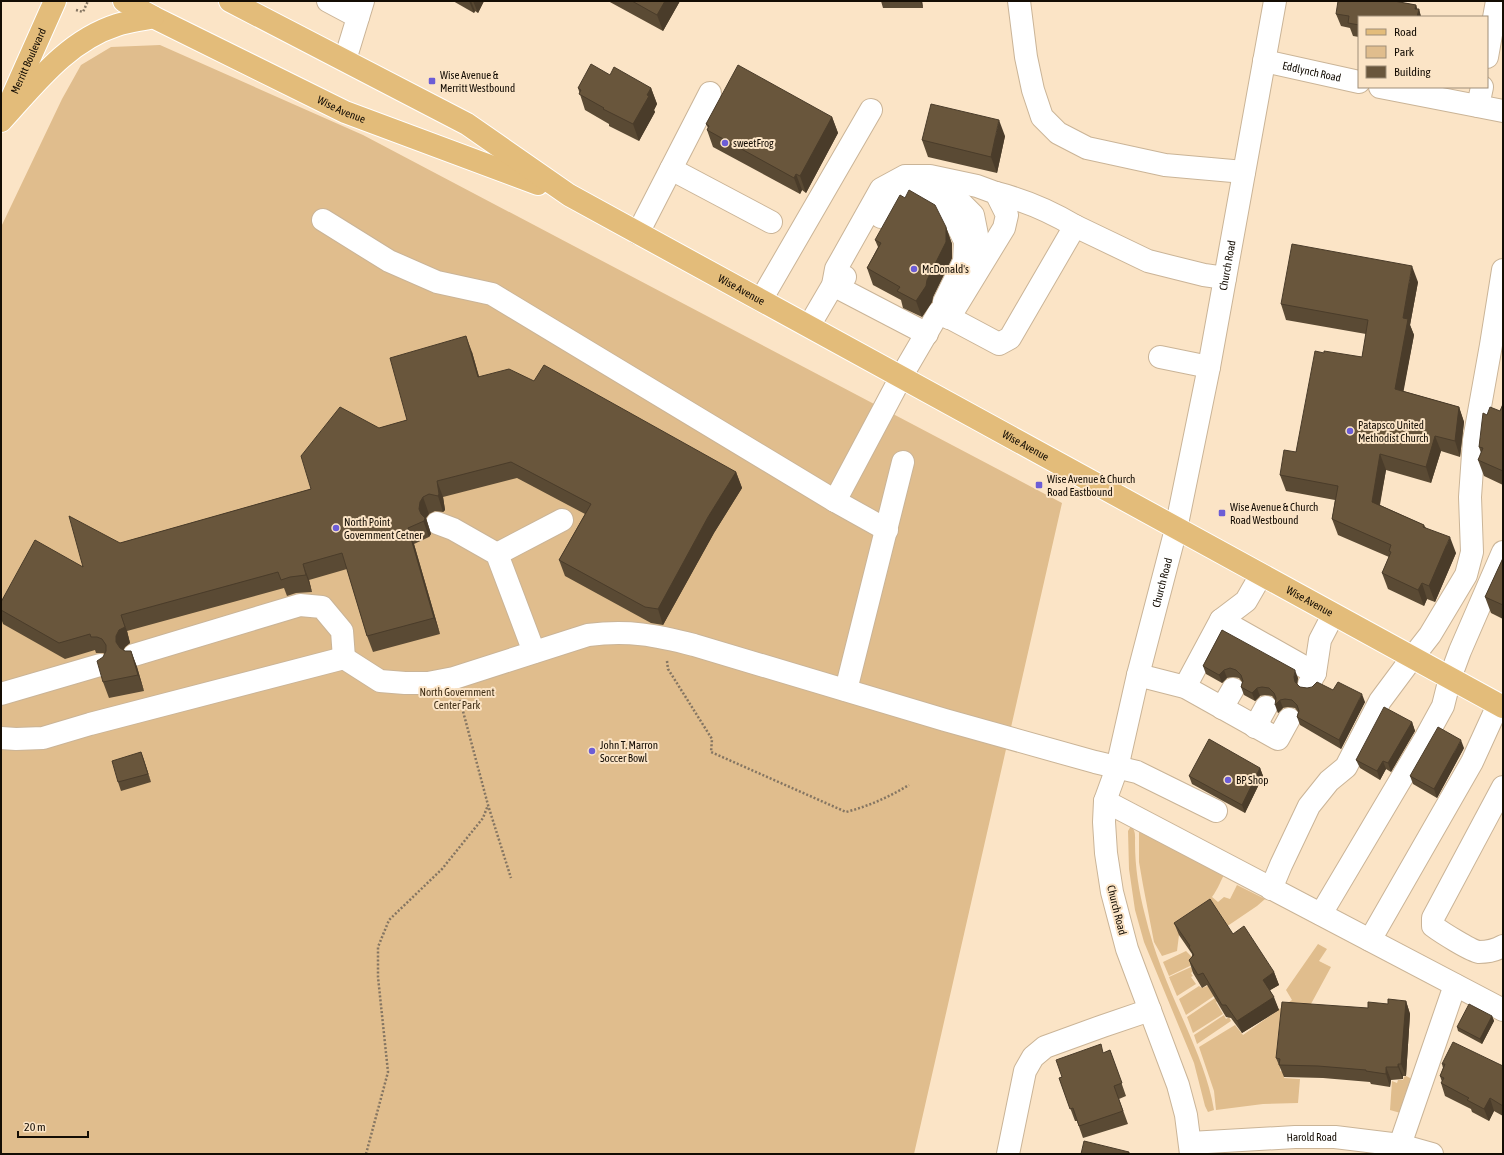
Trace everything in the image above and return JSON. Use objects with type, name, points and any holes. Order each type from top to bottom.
[{"type":"main road","name":"Wise Avenue","points":[[124,1],[153,17],[345,112],[570,195]]},
{"type":"main road","name":"Wise Avenue","points":[[230,1],[466,124],[570,195],[1176,529],[1501,706]]},
{"type":"main road","points":[[241,1],[262,18]]},
{"type":"main road","name":"Merritt Boulevard","points":[[1,121],[63,4]]},
{"type":"main road","points":[[1,121],[55,62],[78,44],[117,25],[153,17]]},
{"type":"street","points":[[328,1],[361,9],[345,60]]},
{"type":"street","points":[[1019,1],[1026,57],[1034,90],[1042,117],[1058,133],[1087,148],[1165,165],[1244,172]]},
{"type":"street","name":"Church Road","points":[[1191,1148],[1186,1115],[1178,1085],[1127,950],[1112,892],[1106,853],[1104,822],[1105,801],[1117,768],[1138,675],[1176,529],[1209,367],[1275,1]]},
{"type":"street","points":[[1488,51],[1497,1]]},
{"type":"street","name":"Eddlynch Road","points":[[1264,61],[1358,82]]},
{"type":"street","points":[[1390,88],[1480,97],[1503,111]]},
{"type":"street","points":[[638,233],[710,93]]},
{"type":"street","points":[[761,300],[871,110]]},
{"type":"street","points":[[671,168],[771,222]]},
{"type":"street","points":[[809,326],[833,285],[836,269],[881,189],[905,176],[930,176],[977,186],[996,193],[1017,198],[1052,212],[1075,226],[1148,261],[1204,275],[1225,278]]},
{"type":"street","points":[[833,285],[849,274],[891,200],[913,190],[928,194],[951,213],[965,241],[964,262],[944,315]]},
{"type":"street","points":[[835,501],[901,377],[927,334],[944,315],[1004,228],[1007,215],[996,193]]},
{"type":"street","points":[[323,220],[389,261],[437,282],[492,294],[835,501],[886,530]]},
{"type":"street","points":[[944,315],[1000,344],[1010,338],[1075,226]]},
{"type":"street","points":[[1271,888],[1309,806],[1329,781],[1346,767],[1380,701],[1430,635],[1466,575],[1472,552],[1470,497],[1474,440],[1503,270]]},
{"type":"street","points":[[833,285],[927,334]]},
{"type":"street","points":[[1160,357],[1209,367]]},
{"type":"street","points":[[846,690],[903,462]]},
{"type":"street","points":[[497,554],[562,520]]},
{"type":"street","points":[[437,523],[453,529],[497,554],[534,652]]},
{"type":"street","points":[[1321,914],[1426,737],[1442,706],[1450,678],[1503,552]]},
{"type":"street","points":[[1185,687],[1221,620],[1246,601],[1261,575]]},
{"type":"street","points":[[134,655],[300,605],[322,607],[342,631],[344,658]]},
{"type":"street","points":[[1221,620],[1256,648],[1312,679],[1320,640],[1333,615]]},
{"type":"street","points":[[1,738],[43,738],[90,724],[344,658],[380,681],[420,683],[454,678],[588,635],[609,632],[627,632],[672,639],[960,724],[1117,768],[1137,772],[1216,811]]},
{"type":"street","points":[[1,694],[100,665]]},
{"type":"street","points":[[1138,675],[1185,687],[1278,739],[1289,719]]},
{"type":"street","points":[[1222,708],[1233,689]]},
{"type":"street","points":[[1370,940],[1472,762],[1501,706]]},
{"type":"street","points":[[1256,727],[1266,707]]},
{"type":"street","points":[[1503,787],[1432,918],[1433,926],[1442,933],[1478,952],[1497,950],[1503,946]]},
{"type":"street","points":[[1105,801],[1503,1010]]},
{"type":"street","points":[[1400,1145],[1455,985]]},
{"type":"street","points":[[1008,1154],[1025,1071],[1033,1057],[1045,1047],[1150,1010]]},
{"type":"street","name":"Harold Road","points":[[1191,1148],[1295,1137],[1335,1137],[1400,1145],[1432,1154]]},
{"type":"path","points":[[63,4],[83,12],[88,1]]},
{"type":"path","points":[[672,639],[667,657],[668,669],[712,739],[711,752],[846,812],[887,798],[909,785]]},
{"type":"path","points":[[454,678],[488,804],[511,878]]},
{"type":"path","points":[[366,1154],[388,1072],[378,977],[378,947],[389,920],[442,869],[483,818],[488,804]]},
{"type":"green space","name":"North Government Center Park","points":[[160,45],[363,135],[1062,503],[914,1154],[1,1154],[1,227],[62,99],[81,65],[111,47]]},
{"type":"green space","points":[[1131,826],[1135,834],[1138,879],[1149,929],[1162,970],[1206,1077],[1214,1110],[1208,1112],[1205,1106],[1194,1063],[1144,942],[1135,910],[1129,869],[1128,831]]},
{"type":"green space","points":[[1139,826],[1226,871],[1212,897],[1218,902],[1224,897],[1230,899],[1237,885],[1265,899],[1226,927],[1179,935],[1177,951],[1162,956],[1154,942],[1143,885],[1139,862]]},
{"type":"green space","points":[[1318,944],[1327,949],[1319,961],[1331,967],[1305,1015],[1284,1036],[1280,1071],[1285,1072],[1284,1078],[1300,1079],[1298,1103],[1263,1104],[1216,1110],[1214,1091],[1199,1047],[1235,1025],[1243,1035],[1292,1000],[1286,990]]},
{"type":"green space","points":[[1186,951],[1193,958],[1192,965],[1169,976],[1163,962]]},
{"type":"green space","points":[[1191,967],[1194,970],[1191,973],[1193,976],[1191,977],[1196,984],[1177,996],[1169,977]]},
{"type":"green space","points":[[1210,985],[1217,994],[1186,1015],[1179,999],[1199,986],[1202,988]]},
{"type":"green space","points":[[1218,996],[1220,999],[1216,1002],[1223,1014],[1193,1033],[1187,1017]]},
{"type":"green space","points":[[1224,1015],[1226,1019],[1229,1017],[1231,1021],[1197,1044],[1194,1035]]},
{"type":"green space","points":[[1406,1076],[1414,1080],[1404,1114],[1390,1110],[1392,1081],[1397,1083],[1398,1080],[1403,1080]]},
{"type":"building","points":[[632,1],[665,1],[657,15]]},
{"type":"building","points":[[1338,1],[1394,1],[1416,5],[1415,9],[1419,9],[1417,16],[1358,16],[1358,25],[1348,23],[1349,16],[1336,14]]},
{"type":"building","points":[[591,64],[610,75],[614,67],[651,88],[647,95],[649,96],[633,124],[603,109],[604,108],[579,94],[581,90],[578,88]]},
{"type":"building","points":[[738,65],[832,117],[800,176],[796,174],[794,178],[707,130],[709,126],[706,124]]},
{"type":"building","points":[[931,104],[999,120],[991,157],[922,140]]},
{"type":"building","name":"McDonald's","points":[[909,190],[935,205],[946,227],[946,242],[927,280],[926,286],[916,301],[897,291],[900,287],[867,268],[881,243],[875,240],[900,195],[905,198]]},
{"type":"building","name":"Patapsco United Methodist Church","points":[[1292,244],[1412,266],[1403,318],[1408,319],[1395,389],[1459,407],[1455,441],[1435,436],[1426,467],[1380,454],[1372,502],[1424,525],[1423,527],[1450,537],[1429,586],[1422,583],[1418,590],[1382,573],[1391,552],[1389,551],[1391,545],[1332,519],[1338,486],[1280,475],[1284,450],[1296,452],[1315,351],[1362,357],[1368,320],[1281,304]]},
{"type":"building","name":"North Point Government Cetner","points":[[466,336],[478,377],[509,369],[534,381],[544,365],[736,472],[708,517],[658,609],[645,607],[559,560],[591,504],[511,462],[437,481],[438,496],[429,494],[423,497],[420,502],[419,509],[425,518],[424,521],[408,528],[434,618],[367,636],[342,553],[303,564],[306,575],[281,580],[278,572],[121,615],[125,627],[119,630],[116,636],[116,642],[120,648],[125,651],[131,651],[138,675],[103,682],[97,661],[103,657],[106,651],[106,645],[102,639],[91,637],[90,634],[59,643],[1,610],[1,602],[35,540],[83,567],[69,516],[120,543],[311,489],[301,456],[340,407],[379,428],[407,420],[390,358]]},
{"type":"building","points":[[1503,404],[1503,471],[1478,460],[1483,448],[1479,447],[1483,413],[1487,415],[1490,407],[1500,411]]},
{"type":"building","points":[[1503,558],[1503,605],[1485,597]]},
{"type":"building","points":[[1222,630],[1295,670],[1295,682],[1300,687],[1312,687],[1317,682],[1333,690],[1338,682],[1362,694],[1339,740],[1297,717],[1299,711],[1297,705],[1292,700],[1280,700],[1275,705],[1276,698],[1274,693],[1269,688],[1257,688],[1252,693],[1241,687],[1243,681],[1241,675],[1236,670],[1230,668],[1224,670],[1219,675],[1203,666]]},
{"type":"building","points":[[1384,707],[1412,722],[1388,763],[1383,761],[1377,771],[1356,760]]},
{"type":"building","points":[[1438,727],[1461,740],[1434,789],[1410,776]]},
{"type":"building","name":"BP Shop","points":[[1209,739],[1260,768],[1242,805],[1189,776]]},
{"type":"building","points":[[141,752],[148,774],[118,782],[112,761]]},
{"type":"building","points":[[1210,899],[1233,934],[1244,926],[1274,972],[1263,980],[1274,997],[1237,1021],[1226,1005],[1222,1005],[1203,973],[1198,975],[1189,960],[1194,955],[1189,947],[1190,946],[1174,923]]},
{"type":"building","points":[[1388,999],[1406,1001],[1401,1064],[1398,1064],[1398,1067],[1386,1067],[1386,1074],[1366,1070],[1318,1066],[1279,1065],[1280,1059],[1276,1058],[1282,1002],[1368,1008],[1368,1002],[1388,1004]]},
{"type":"building","points":[[1469,1004],[1492,1016],[1480,1039],[1457,1027]]},
{"type":"building","points":[[1453,1042],[1503,1066],[1503,1106],[1490,1098],[1484,1109],[1467,1100],[1469,1098],[1441,1083],[1444,1078],[1440,1076],[1445,1064],[1442,1064]]},
{"type":"building","points":[[1101,1044],[1103,1053],[1110,1050],[1122,1083],[1114,1086],[1123,1111],[1079,1126],[1073,1108],[1070,1109],[1059,1078],[1062,1077],[1056,1060]]},
{"type":"building","points":[[1084,1141],[1129,1152],[1129,1154],[1081,1154]]},
{"type":"place","name":"Wise Avenue & Merritt Westbound","points":[[432,81]]},
{"type":"place","name":"sweetFrog","points":[[725,143]]},
{"type":"place","name":"McDonald's","points":[[914,269]]},
{"type":"place","name":"Patapsco United Methodist Church","points":[[1350,431]]},
{"type":"place","name":"Wise Avenue & Church Road Eastbound","points":[[1039,485]]},
{"type":"place","name":"Wise Avenue & Church Road Westbound","points":[[1222,513]]},
{"type":"place","name":"North Point Government Cetner","points":[[336,528]]},
{"type":"place","name":"John T. Marron Soccer Bowl","points":[[592,751]]},
{"type":"place","name":"BP Shop","points":[[1228,780]]}]
